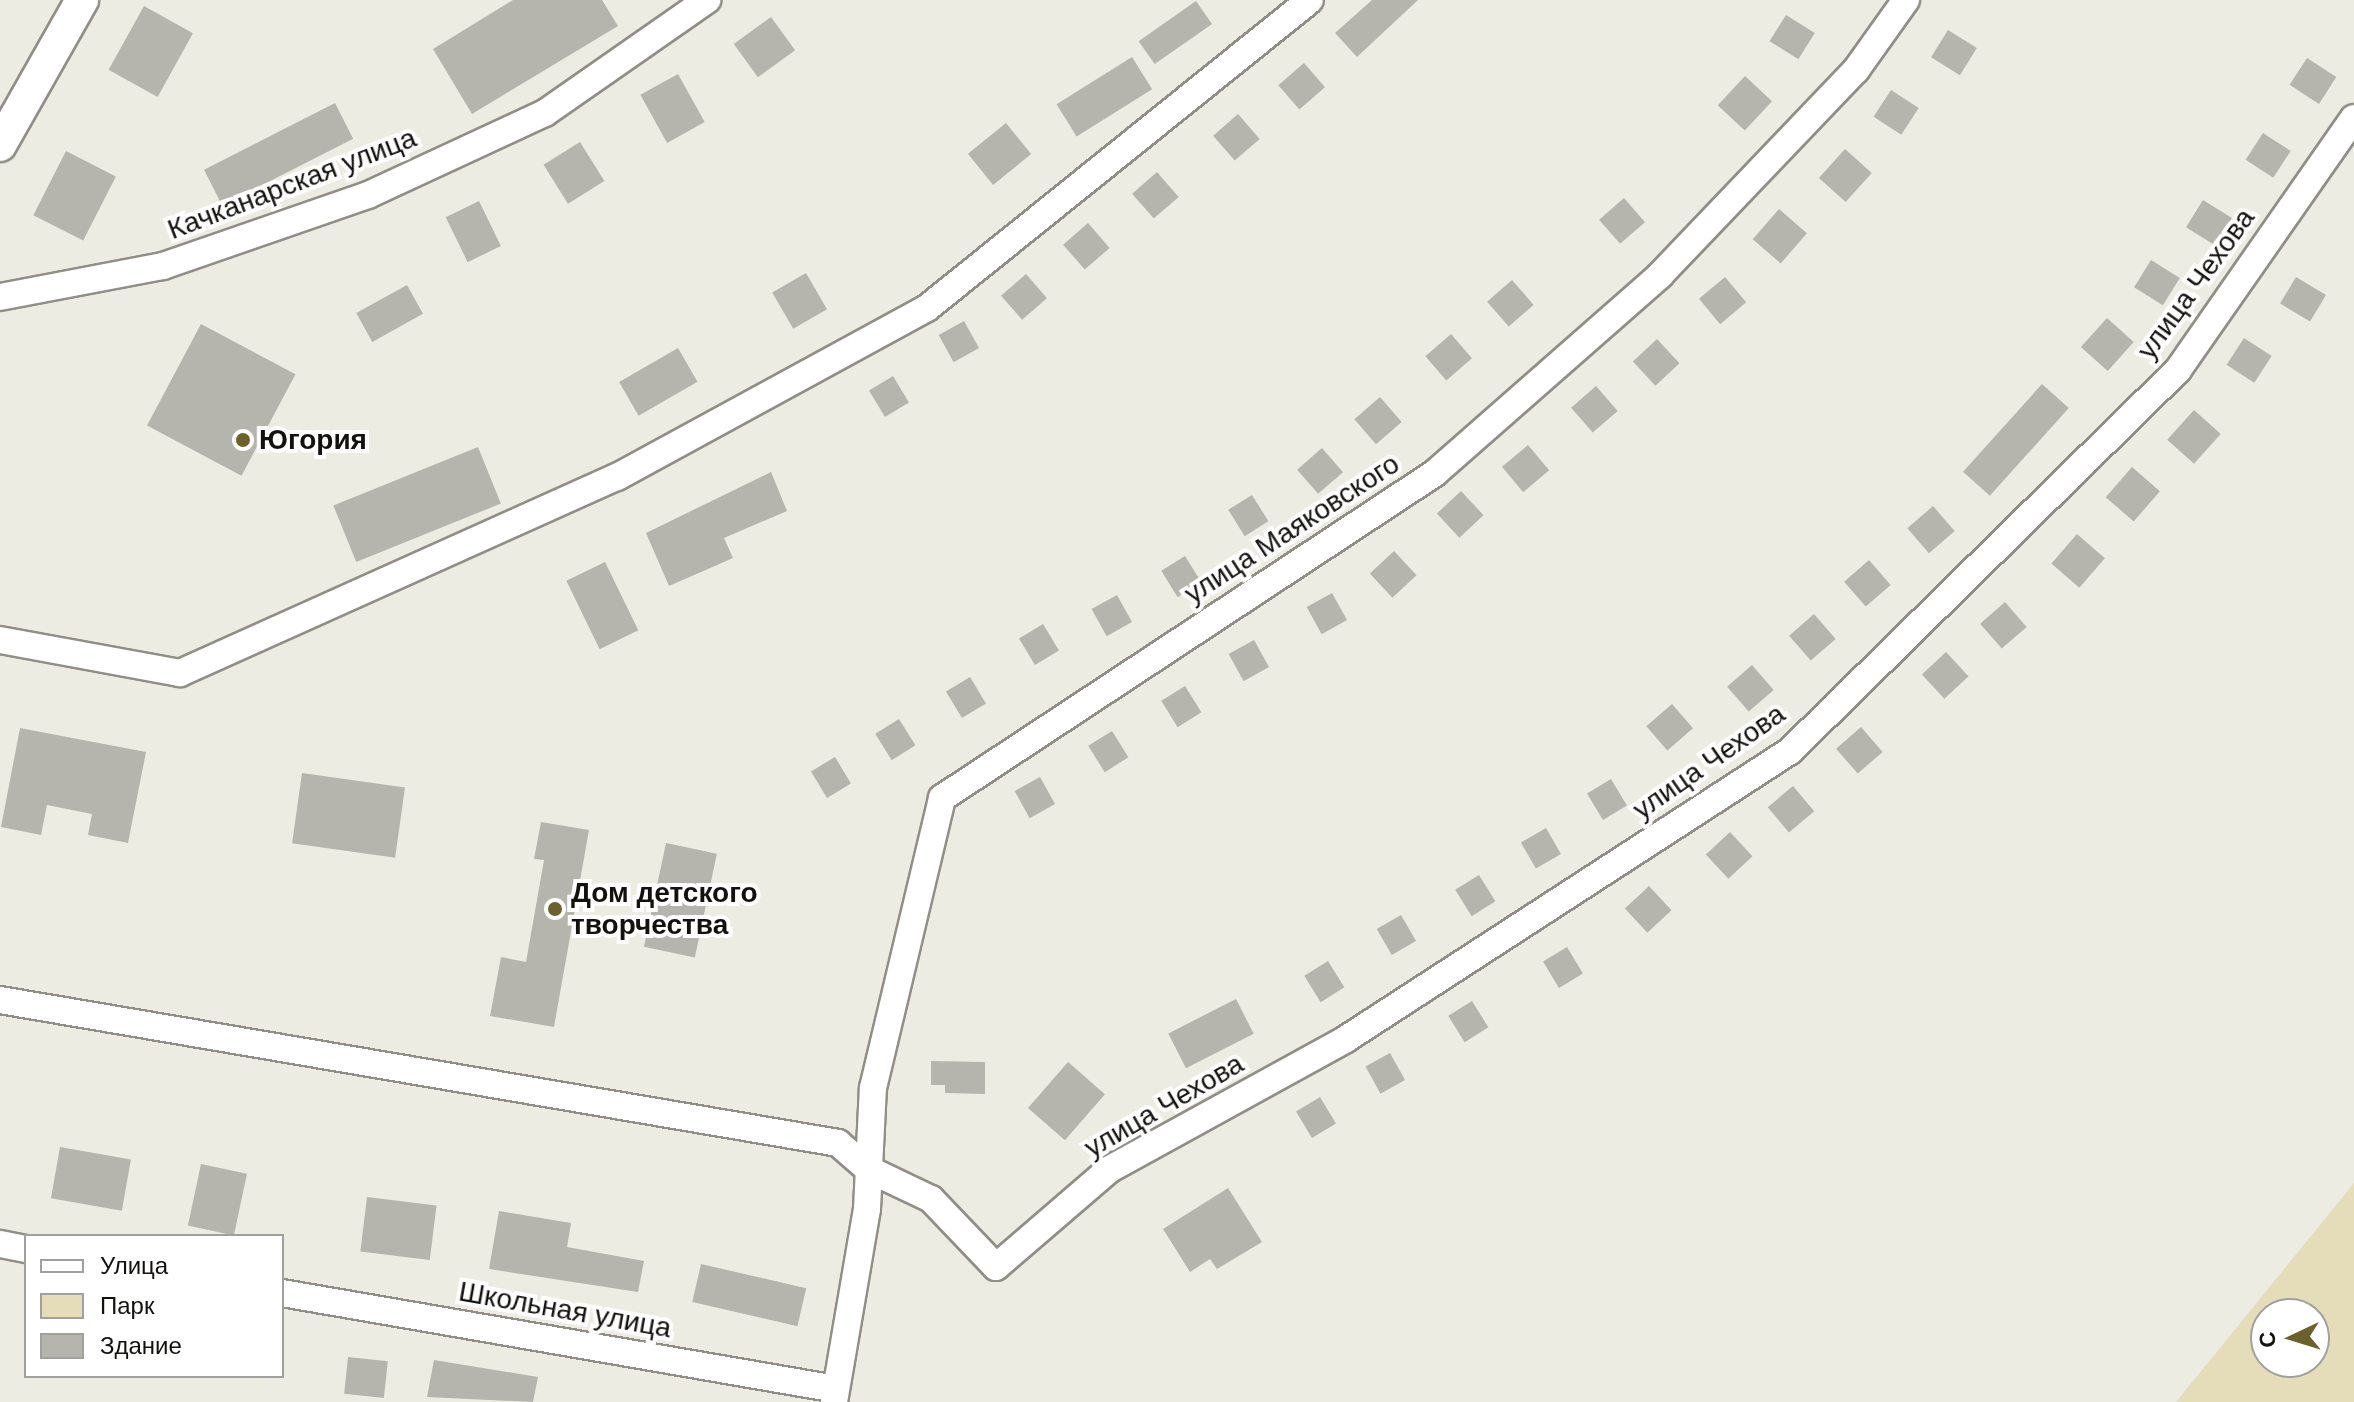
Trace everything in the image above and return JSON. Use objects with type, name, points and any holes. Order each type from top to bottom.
[{"type":"street","points":[[0,145],[82,0]]},
{"type":"street","name":"Качканарская улица","points":[[0,297],[163,266],[368,195],[545,113],[707,0]]},
{"type":"street","points":[[0,640],[180,673],[617,477],[927,308],[1310,0]]},
{"type":"street","name":"улица Маяковского","points":[[835,1396],[868,1169],[873,1088],[942,798],[1435,473],[1660,275],[1856,70],[1906,0]]},
{"type":"street","name":"улица Чехова","points":[[868,1169],[931,1199],[996,1267],[1110,1169],[1346,1039],[1790,751],[2178,370],[2354,118]]},
{"type":"street","points":[[0,1000],[838,1143],[868,1169]]},
{"type":"street","points":[[0,1244],[24,1249]]},
{"type":"street","name":"Школьная улица","points":[[284,1293],[835,1396]]},
{"type":"green space","points":[[2354,1183],[2354,1402],[2176,1402],[2250,1311],[2250,1378],[2330,1378],[2330,1298],[2261,1298]]},
{"type":"building","points":[[513,0],[602,0],[618,26],[472,114],[433,49]]},
{"type":"building","points":[[1372,0],[1418,0],[1357,57],[1335,33]]},
{"type":"building","points":[[1196,1],[1212,24],[1155,64],[1139,41]]},
{"type":"building","points":[[144,6],[193,33],[158,97],[109,70]]},
{"type":"building","points":[[1786,15],[1815,33],[1798,59],[1770,41]]},
{"type":"building","points":[[771,17],[795,50],[758,77],[734,44]]},
{"type":"building","points":[[1948,30],[1977,48],[1960,75],[1931,57]]},
{"type":"building","points":[[1132,57],[1152,89],[1077,136],[1057,104]]},
{"type":"building","points":[[2307,58],[2336,77],[2319,104],[2290,85]]},
{"type":"building","points":[[1304,63],[1325,87],[1299,109],[1278,85]]},
{"type":"building","points":[[678,74],[705,122],[667,143],[640,95]]},
{"type":"building","points":[[1745,76],[1772,101],[1745,130],[1718,105]]},
{"type":"building","points":[[1891,90],[1919,108],[1901,135],[1874,117]]},
{"type":"building","points":[[335,103],[353,139],[222,205],[204,170]]},
{"type":"building","points":[[1238,114],[1260,139],[1235,161],[1213,136]]},
{"type":"building","points":[[1006,123],[1031,154],[993,185],[968,154]]},
{"type":"building","points":[[2263,133],[2291,151],[2273,178],[2246,160]]},
{"type":"building","points":[[580,142],[604,181],[568,204],[544,165]]},
{"type":"building","points":[[1845,149],[1872,173],[1846,202],[1819,178]]},
{"type":"building","points":[[66,151],[116,176],[83,241],[33,215]]},
{"type":"building","points":[[1157,172],[1179,197],[1154,219],[1132,194]]},
{"type":"building","points":[[1624,198],[1645,222],[1620,244],[1599,220]]},
{"type":"building","points":[[2203,200],[2232,218],[2215,245],[2186,227]]},
{"type":"building","points":[[479,201],[501,246],[468,262],[446,217]]},
{"type":"building","points":[[1779,209],[1807,233],[1781,263],[1753,239]]},
{"type":"building","points":[[1088,223],[1110,248],[1085,270],[1063,245]]},
{"type":"building","points":[[2151,260],[2180,278],[2163,305],[2134,287]]},
{"type":"building","points":[[806,273],[827,309],[793,329],[772,292]]},
{"type":"building","points":[[1026,274],[1047,298],[1022,320],[1001,296]]},
{"type":"building","points":[[1725,277],[1746,302],[1720,324],[1699,299]]},
{"type":"building","points":[[2296,277],[2326,295],[2310,322],[2280,304]]},
{"type":"building","points":[[1512,280],[1534,305],[1509,327],[1487,302]]},
{"type":"building","points":[[407,285],[423,314],[372,342],[356,313]]},
{"type":"building","points":[[2107,318],[2134,342],[2108,371],[2081,347]]},
{"type":"building","points":[[964,321],[979,348],[954,362],[939,335]]},
{"type":"building","points":[[201,324],[295,374],[241,476],[147,426]]},
{"type":"building","points":[[1451,334],[1472,358],[1446,380],[1425,356]]},
{"type":"building","points":[[2244,338],[2272,356],[2254,383],[2227,365]]},
{"type":"building","points":[[1657,339],[1680,363],[1655,386],[1633,362]]},
{"type":"building","points":[[678,348],[698,382],[639,416],[619,382]]},
{"type":"building","points":[[893,376],[909,403],[885,417],[869,390]]},
{"type":"building","points":[[2042,384],[2069,408],[1990,496],[1963,472]]},
{"type":"building","points":[[1596,386],[1618,411],[1593,433],[1571,408]]},
{"type":"building","points":[[1380,397],[1402,422],[1376,444],[1354,419]]},
{"type":"building","points":[[2194,410],[2221,434],[2194,464],[2167,440]]},
{"type":"building","points":[[1528,445],[1549,470],[1523,492],[1502,467]]},
{"type":"building","points":[[478,447],[501,504],[356,562],[333,505]]},
{"type":"building","points":[[1322,448],[1343,472],[1318,494],[1297,470]]},
{"type":"building","points":[[2132,467],[2160,491],[2134,521],[2106,497]]},
{"type":"building","points":[[771,472],[787,511],[724,538],[733,558],[669,586],[646,533]]},
{"type":"building","points":[[1461,491],[1484,515],[1459,538],[1437,514]]},
{"type":"building","points":[[1252,495],[1268,521],[1245,536],[1228,510]]},
{"type":"building","points":[[1933,506],[1955,531],[1929,553],[1907,528]]},
{"type":"building","points":[[2077,534],[2105,558],[2079,588],[2051,563]]},
{"type":"building","points":[[1394,551],[1417,575],[1392,598],[1370,574]]},
{"type":"building","points":[[1185,556],[1201,582],[1178,597],[1161,571]]},
{"type":"building","points":[[1869,560],[1891,585],[1866,607],[1844,582]]},
{"type":"building","points":[[605,562],[638,630],[600,649],[566,581]]},
{"type":"building","points":[[1332,593],[1347,620],[1322,634],[1307,607]]},
{"type":"building","points":[[1117,595],[1132,622],[1107,636],[1092,609]]},
{"type":"building","points":[[2005,602],[2027,627],[2002,649],[1980,624]]},
{"type":"building","points":[[1814,614],[1836,639],[1811,661],[1789,636]]},
{"type":"building","points":[[1043,624],[1059,651],[1035,665],[1019,638]]},
{"type":"building","points":[[1254,640],[1269,667],[1244,681],[1229,654]]},
{"type":"building","points":[[1946,652],[1969,676],[1944,699],[1922,675]]},
{"type":"building","points":[[1752,665],[1774,690],[1749,712],[1727,687]]},
{"type":"building","points":[[970,677],[986,704],[962,718],[946,691]]},
{"type":"building","points":[[1185,686],[1201,712],[1178,727],[1161,701]]},
{"type":"building","points":[[1672,704],[1693,728],[1667,750],[1646,726]]},
{"type":"building","points":[[899,719],[915,745],[892,760],[875,734]]},
{"type":"building","points":[[1861,727],[1883,752],[1858,774],[1836,749]]},
{"type":"building","points":[[20,728],[146,752],[128,843],[88,835],[92,814],[47,805],[41,835],[1,827]]},
{"type":"building","points":[[1112,731],[1128,757],[1105,772],[1088,746]]},
{"type":"building","points":[[835,757],[851,784],[827,798],[811,771]]},
{"type":"building","points":[[302,773],[405,787],[395,858],[292,843]]},
{"type":"building","points":[[1040,777],[1055,804],[1030,818],[1015,791]]},
{"type":"building","points":[[1611,779],[1627,806],[1603,820],[1587,793]]},
{"type":"building","points":[[1793,786],[1814,811],[1789,832],[1768,807]]},
{"type":"building","name":"Дом детского творчества","points":[[541,822],[589,830],[554,1027],[490,1016],[501,957],[526,962],[544,860],[534,859]]},
{"type":"building","points":[[1546,828],[1561,854],[1536,868],[1521,843]]},
{"type":"building","points":[[1730,832],[1753,856],[1728,879],[1706,855]]},
{"type":"building","points":[[666,843],[717,854],[695,957],[644,947]]},
{"type":"building","points":[[1479,875],[1495,901],[1472,916],[1455,890]]},
{"type":"building","points":[[1649,886],[1672,910],[1647,933],[1625,909]]},
{"type":"building","points":[[1401,915],[1416,941],[1392,955],[1377,929]]},
{"type":"building","points":[[1567,947],[1583,974],[1559,988],[1543,961]]},
{"type":"building","points":[[1328,961],[1344,987],[1321,1002],[1304,976]]},
{"type":"building","points":[[1236,999],[1254,1034],[1186,1068],[1168,1034]]},
{"type":"building","points":[[1472,1001],[1488,1027],[1465,1042],[1448,1016]]},
{"type":"building","points":[[1390,1053],[1405,1080],[1381,1094],[1366,1067]]},
{"type":"building","points":[[931,1061],[985,1062],[985,1094],[945,1093],[945,1085],[931,1085]]},
{"type":"building","points":[[1068,1062],[1105,1094],[1065,1140],[1028,1108]]},
{"type":"building","points":[[1320,1097],[1336,1124],[1312,1138],[1296,1111]]},
{"type":"building","points":[[60,1147],[131,1160],[122,1211],[51,1198]]},
{"type":"building","points":[[201,1164],[247,1174],[234,1234],[188,1226]]},
{"type":"building","points":[[1228,1188],[1262,1242],[1217,1269],[1210,1259],[1190,1272],[1163,1229]]},
{"type":"building","points":[[367,1197],[436,1206],[430,1260],[360,1252]]},
{"type":"building","points":[[499,1211],[571,1223],[567,1247],[644,1261],[638,1292],[489,1269]]},
{"type":"building","points":[[701,1264],[806,1288],[797,1326],[692,1302]]},
{"type":"building","points":[[348,1357],[388,1361],[384,1398],[344,1394]]},
{"type":"building","points":[[434,1360],[538,1377],[533,1402],[427,1397]]},
{"type":"place","name":"Югория","points":[[243,440]]},
{"type":"place","name":"Дом детского творчества","points":[[555,909]]}]
